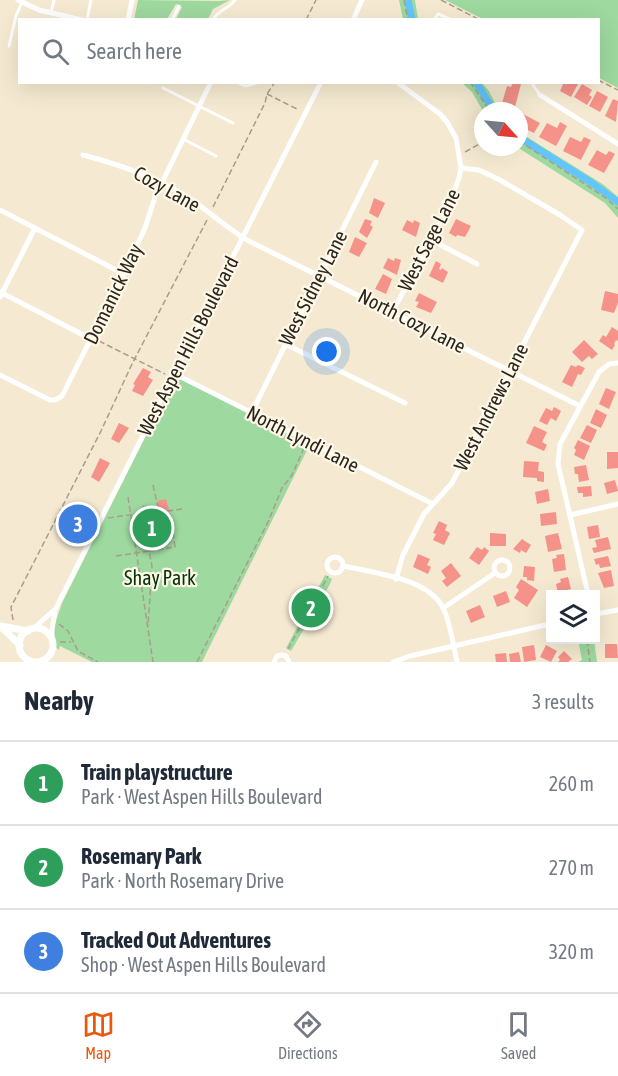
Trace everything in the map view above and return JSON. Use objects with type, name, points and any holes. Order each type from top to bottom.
[{"type":"street","points":[[128,18],[132,0]]},
{"type":"street","points":[[354,18],[362,0]]},
{"type":"street","points":[[21,1],[52,16],[67,18]]},
{"type":"street","name":"Domanick Way","points":[[0,375],[50,400],[56,400],[63,394],[124,274],[162,183],[211,84]]},
{"type":"street","name":"West Aspen Hills Boulevard","points":[[55,610],[320,84]]},
{"type":"street","points":[[400,84],[440,114],[456,138],[461,168]]},
{"type":"street","points":[[540,95],[618,144]]},
{"type":"street","name":"Cozy Lane","points":[[83,155],[123,166],[162,183],[188,198],[243,238]]},
{"type":"street","name":"West Sidney Lane","points":[[251,414],[376,162]]},
{"type":"street","name":"West Andrews Lane","points":[[396,579],[413,533],[431,503],[440,498],[452,483],[582,230],[560,214],[500,180],[479,170],[461,168]]},
{"type":"street","name":"West Sage Lane","points":[[393,311],[456,189],[461,168]]},
{"type":"street","points":[[0,210],[124,274]]},
{"type":"street","points":[[35,228],[1,294],[91,339]]},
{"type":"street","name":"North Cozy Lane","points":[[243,238],[580,406]]},
{"type":"street","points":[[431,240],[477,264]]},
{"type":"street","points":[[285,344],[405,402]]},
{"type":"street","points":[[587,590],[558,455],[560,444],[599,372],[609,364],[618,363]]},
{"type":"street","name":"North Lyndi Lane","points":[[175,374],[431,503]]},
{"type":"street","points":[[570,514],[618,504]]},
{"type":"street","points":[[344,566],[412,583],[428,591],[443,608],[457,662]]},
{"type":"street","points":[[443,608],[495,573]]},
{"type":"street","points":[[55,610],[51,637],[53,647],[46,659],[33,662],[23,659],[21,639],[55,610]]},
{"type":"street","points":[[600,613],[618,610]]},
{"type":"street","points":[[393,662],[410,656],[546,625]]},
{"type":"street","points":[[1,626],[44,630],[51,637]]},
{"type":"street","points":[[1,626],[20,645]]},
{"type":"street","points":[[274,662],[277,656],[282,654],[289,662]]},
{"type":"lane","points":[[52,16],[54,0]]},
{"type":"lane","points":[[87,18],[91,0]]},
{"type":"lane","points":[[214,18],[235,0]]},
{"type":"lane","points":[[9,46],[21,1]]},
{"type":"lane","points":[[173,18],[179,6]]},
{"type":"lane","points":[[532,84],[540,95]]},
{"type":"lane","points":[[163,88],[233,123]]},
{"type":"lane","points":[[183,139],[216,156]]},
{"type":"path","points":[[307,18],[315,0]]},
{"type":"path","points":[[404,0],[408,18]]},
{"type":"path","points":[[441,0],[476,18]]},
{"type":"path","points":[[600,81],[618,90]]},
{"type":"path","points":[[14,623],[11,607],[265,103],[267,94],[274,84]]},
{"type":"path","points":[[471,84],[484,102]]},
{"type":"path","points":[[267,94],[299,110]]},
{"type":"path","points":[[459,155],[474,147]]},
{"type":"path","points":[[528,147],[606,198],[618,209]]},
{"type":"path","points":[[99,341],[165,374]]},
{"type":"path","points":[[197,662],[304,448]]},
{"type":"path","points":[[153,485],[159,513]]},
{"type":"path","points":[[128,497],[153,662]]},
{"type":"path","points":[[148,630],[152,566],[143,505],[159,513],[183,509]]},
{"type":"path","points":[[116,556],[175,547],[170,511]]},
{"type":"path","points":[[108,518],[143,513]]},
{"type":"path","points":[[144,521],[171,517]]},
{"type":"path","points":[[288,649],[328,576]]},
{"type":"path","points":[[58,624],[68,631],[78,651],[98,662]]},
{"type":"path","points":[[60,642],[72,641]]},
{"type":"path","points":[[588,644],[590,662]]},
{"type":"green space","points":[[138,0],[230,0],[213,9],[208,18],[176,18],[182,7],[176,4],[168,18],[134,18]]},
{"type":"green space","points":[[399,0],[415,0],[418,18],[403,18]]},
{"type":"green space","points":[[445,0],[618,0],[618,88],[600,79],[600,18],[481,18]]},
{"type":"green space","points":[[463,84],[483,84],[494,102],[478,102],[472,92]]},
{"type":"green space","points":[[528,138],[604,185],[618,197],[618,218],[605,203],[528,154]]},
{"type":"green space","name":"Shay Park","points":[[182,378],[310,444],[202,662],[92,662],[60,646],[59,650],[56,647],[54,627],[62,603],[171,386]]},
{"type":"green space","points":[[325,575],[332,579],[330,584],[291,651],[286,648]]},
{"type":"green space","points":[[579,644],[595,644],[597,662],[578,662],[582,660]]},
{"type":"building","points":[[521,84],[516,102],[502,102],[507,86]]},
{"type":"building","points":[[563,84],[578,84],[571,97],[560,91]]},
{"type":"building","points":[[582,84],[592,90],[589,95],[592,97],[587,105],[574,97]]},
{"type":"building","points":[[597,91],[608,97],[600,112],[589,106]]},
{"type":"building","points":[[613,99],[618,101],[616,122],[605,116]]},
{"type":"building","points":[[528,117],[540,123],[534,133],[528,130]]},
{"type":"building","points":[[560,122],[567,126],[556,146],[539,137],[547,123],[557,128]]},
{"type":"building","points":[[570,137],[581,142],[584,137],[591,140],[581,160],[563,151]]},
{"type":"building","points":[[597,150],[606,155],[609,151],[615,154],[604,173],[588,165]]},
{"type":"building","points":[[374,198],[385,203],[378,218],[369,213]]},
{"type":"building","points":[[365,219],[372,221],[370,225],[373,227],[367,238],[359,232]]},
{"type":"building","points":[[456,219],[471,226],[465,237],[457,235],[456,237],[449,233]]},
{"type":"building","points":[[407,220],[420,223],[416,237],[402,230]]},
{"type":"building","points":[[355,237],[367,243],[359,257],[349,252]]},
{"type":"building","points":[[388,258],[394,261],[395,258],[401,260],[397,275],[383,268]]},
{"type":"building","points":[[436,261],[441,264],[439,269],[442,268],[448,272],[443,283],[429,276]]},
{"type":"building","points":[[383,274],[392,279],[386,294],[375,289]]},
{"type":"building","points":[[605,291],[618,294],[618,303],[614,313],[601,310]]},
{"type":"building","points":[[419,293],[437,302],[431,313],[416,307],[419,302],[415,301]]},
{"type":"building","points":[[612,327],[618,331],[618,341],[616,340],[612,350],[599,341],[603,335],[606,337]]},
{"type":"building","points":[[584,340],[598,354],[592,359],[589,356],[582,362],[572,352]]},
{"type":"building","points":[[571,365],[585,368],[581,375],[578,374],[572,387],[562,382]]},
{"type":"building","points":[[143,368],[151,372],[148,377],[153,380],[143,396],[132,391],[135,385],[133,384]]},
{"type":"building","points":[[606,388],[616,392],[609,409],[599,404]]},
{"type":"building","points":[[554,407],[561,411],[556,421],[551,418],[547,425],[539,421],[546,408],[552,411]]},
{"type":"building","points":[[596,409],[607,415],[601,428],[590,423]]},
{"type":"building","points":[[119,423],[129,428],[119,443],[111,439]]},
{"type":"building","points":[[587,425],[597,430],[591,443],[580,438]]},
{"type":"building","points":[[534,426],[547,432],[542,442],[547,445],[544,451],[526,443]]},
{"type":"building","points":[[578,440],[590,446],[584,460],[574,455],[576,450],[574,448]]},
{"type":"building","points":[[607,452],[618,452],[618,468],[607,469]]},
{"type":"building","points":[[100,458],[110,463],[99,482],[91,477]]},
{"type":"building","points":[[524,461],[539,462],[538,471],[544,472],[544,482],[537,481],[537,478],[523,477]]},
{"type":"building","points":[[586,465],[589,480],[579,482],[574,467]]},
{"type":"building","points":[[615,480],[618,491],[607,494],[604,483]]},
{"type":"building","points":[[591,486],[592,496],[583,497],[583,493],[578,493],[577,487]]},
{"type":"building","points":[[548,489],[550,501],[537,504],[535,492]]},
{"type":"building","points":[[166,499],[169,510],[159,512],[157,501]]},
{"type":"building","points":[[556,512],[557,524],[541,526],[540,514]]},
{"type":"building","points":[[439,521],[447,525],[445,530],[450,533],[444,545],[433,540],[436,534],[433,533]]},
{"type":"building","points":[[598,525],[600,537],[589,539],[587,527]]},
{"type":"building","points":[[490,533],[506,534],[506,546],[490,546]]},
{"type":"building","points":[[558,533],[562,549],[548,552],[545,536]]},
{"type":"building","points":[[608,537],[611,549],[594,553],[592,548],[597,547],[595,540]]},
{"type":"building","points":[[522,539],[531,545],[526,553],[513,549]]},
{"type":"building","points":[[477,547],[482,550],[484,547],[489,551],[479,565],[469,558]]},
{"type":"building","points":[[418,554],[430,559],[427,565],[431,567],[428,574],[413,567]]},
{"type":"building","points":[[564,554],[566,570],[554,572],[552,559],[557,558],[556,555]]},
{"type":"building","points":[[608,556],[611,566],[600,568],[599,564],[596,565],[594,559]]},
{"type":"building","points":[[451,563],[461,576],[447,587],[442,581],[446,578],[441,571]]},
{"type":"building","points":[[524,566],[535,567],[534,581],[523,577]]},
{"type":"building","points":[[611,570],[614,586],[604,588],[598,573]]},
{"type":"building","points":[[568,577],[571,589],[557,590],[556,584],[561,582],[560,579]]},
{"type":"building","points":[[521,579],[538,590],[527,607],[514,598],[519,590],[516,587]]},
{"type":"building","points":[[506,591],[510,602],[497,607],[493,596]]},
{"type":"building","points":[[480,605],[485,617],[471,623],[466,611]]},
{"type":"building","points":[[605,644],[617,644],[618,658],[605,658]]},
{"type":"building","points":[[534,645],[536,660],[524,662],[522,647]]},
{"type":"building","points":[[546,645],[557,651],[551,662],[540,657]]},
{"type":"building","points":[[564,651],[572,659],[568,662],[558,662],[560,660],[558,657]]},
{"type":"building","points":[[519,652],[521,662],[510,662],[509,654]]},
{"type":"building","points":[[506,653],[507,662],[496,662],[495,654]]},
{"type":"waterway","points":[[408,0],[412,18]]},
{"type":"waterway","points":[[477,84],[488,102]]},
{"type":"waterway","points":[[528,143],[618,202]]},
{"type":"place","name":"Tracked Out Adventures","points":[[78,524]]},
{"type":"place","name":"Train playstructure","points":[[152,528]]},
{"type":"place","name":"Rosemary Park","points":[[311,608]]}]
